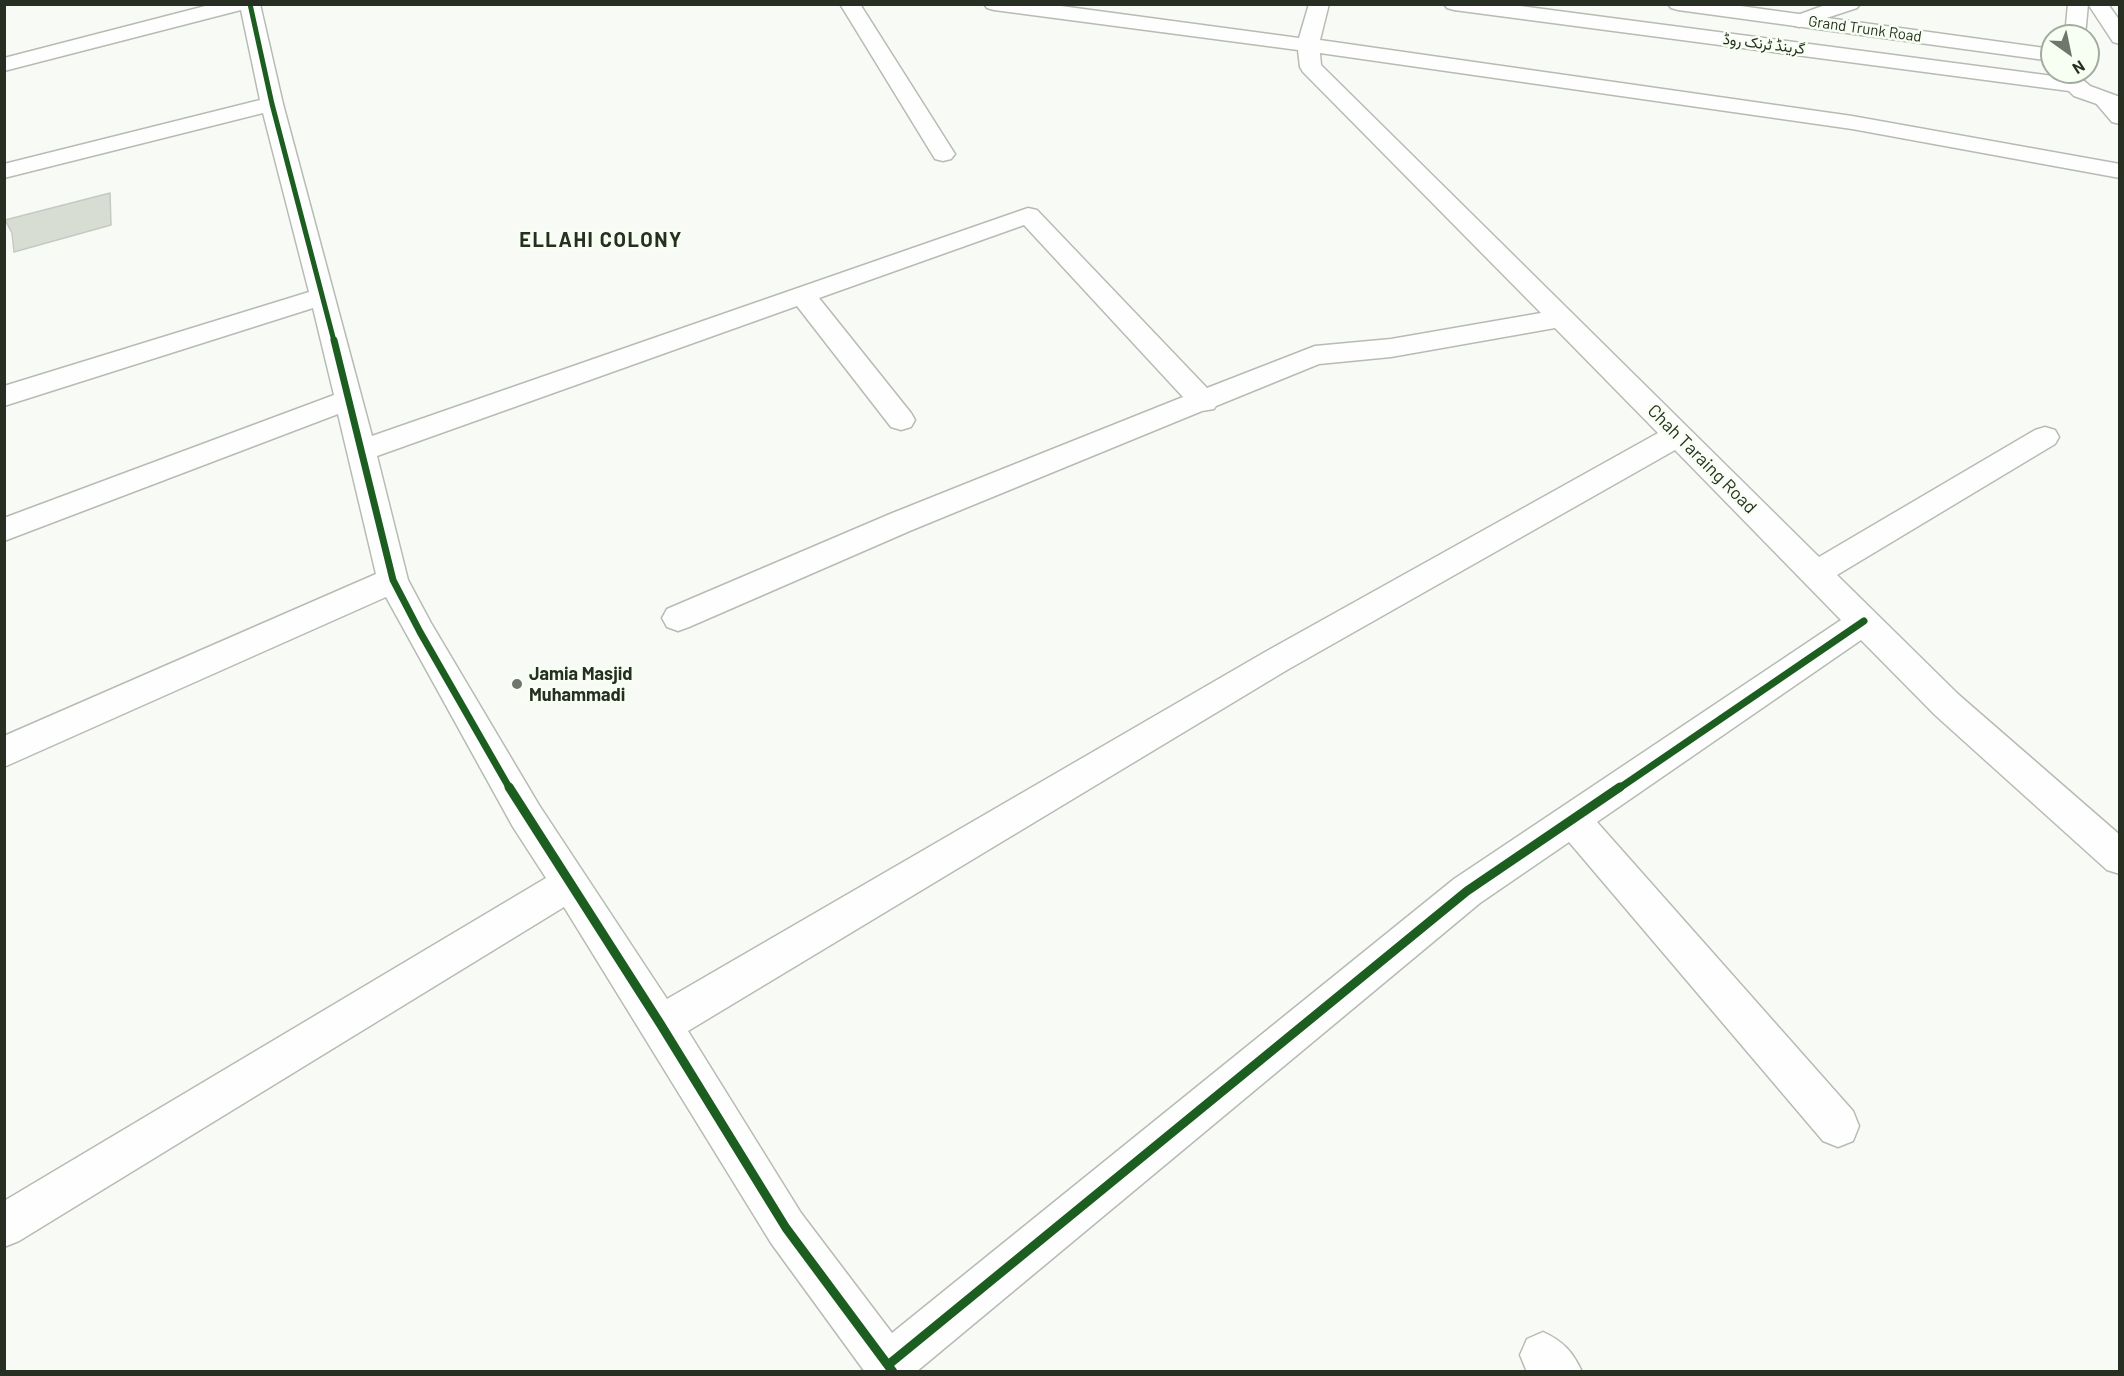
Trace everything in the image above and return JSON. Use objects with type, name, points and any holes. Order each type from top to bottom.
[{"type":"street","points":[[4,65],[239,4]]},
{"type":"street","points":[[250,4],[272,104],[323,296],[393,580],[420,632],[526,816],[661,1025],[786,1228],[890,1368],[1467,891],[1864,621]]},
{"type":"street","points":[[850,4],[943,154]]},
{"type":"street","points":[[994,4],[1308,44],[1897,128],[2120,171]]},
{"type":"street","points":[[1308,44],[1319,4]]},
{"type":"street","name":"گرینڈ ٹرنک روڈ","points":[[1454,4],[1985,71],[2040,76]]},
{"type":"street","name":"Grand Trunk Road","points":[[1677,4],[2040,53]]},
{"type":"street","points":[[1799,21],[1850,4]]},
{"type":"street","points":[[2076,24],[2078,4]]},
{"type":"street","points":[[2098,4],[2120,38]]},
{"type":"street","name":"Chah Taraing Road","points":[[1308,44],[1311,67],[1947,705],[2120,858]]},
{"type":"street","points":[[2100,44],[2120,45]]},
{"type":"street","name":"گرینڈ ٹرنک روڈ","points":[[2077,84],[2115,108]]},
{"type":"street","points":[[4,171],[272,104]]},
{"type":"street","points":[[361,451],[1028,215],[1204,402]]},
{"type":"street","points":[[4,396],[323,296]]},
{"type":"street","points":[[803,296],[901,420]]},
{"type":"street","points":[[678,618],[901,522],[1204,402],[1315,355],[1391,348],[1563,318]]},
{"type":"street","points":[[4,530],[347,400]]},
{"type":"street","points":[[661,1025],[1276,661],[1678,435]]},
{"type":"street","points":[[1816,573],[2045,437]]},
{"type":"street","points":[[4,752],[393,580]]},
{"type":"street","points":[[1572,819],[1838,1126]]},
{"type":"street","points":[[4,1226],[569,884]]},
{"type":"building","points":[[110,193],[111,225],[14,252],[12,233],[5,220]]},
{"type":"cycle path","points":[[250,4],[272,104],[323,296],[393,580],[420,632],[526,816],[661,1025],[786,1228],[893,1372]]},
{"type":"cycle path","points":[[888,1365],[1467,891],[1864,621]]},
{"type":"place","name":"Jamia Masjid Muhammadi","points":[[517,684]]},
{"type":"district","name":"ELLAHI COLONY","points":[[601,240]]}]
